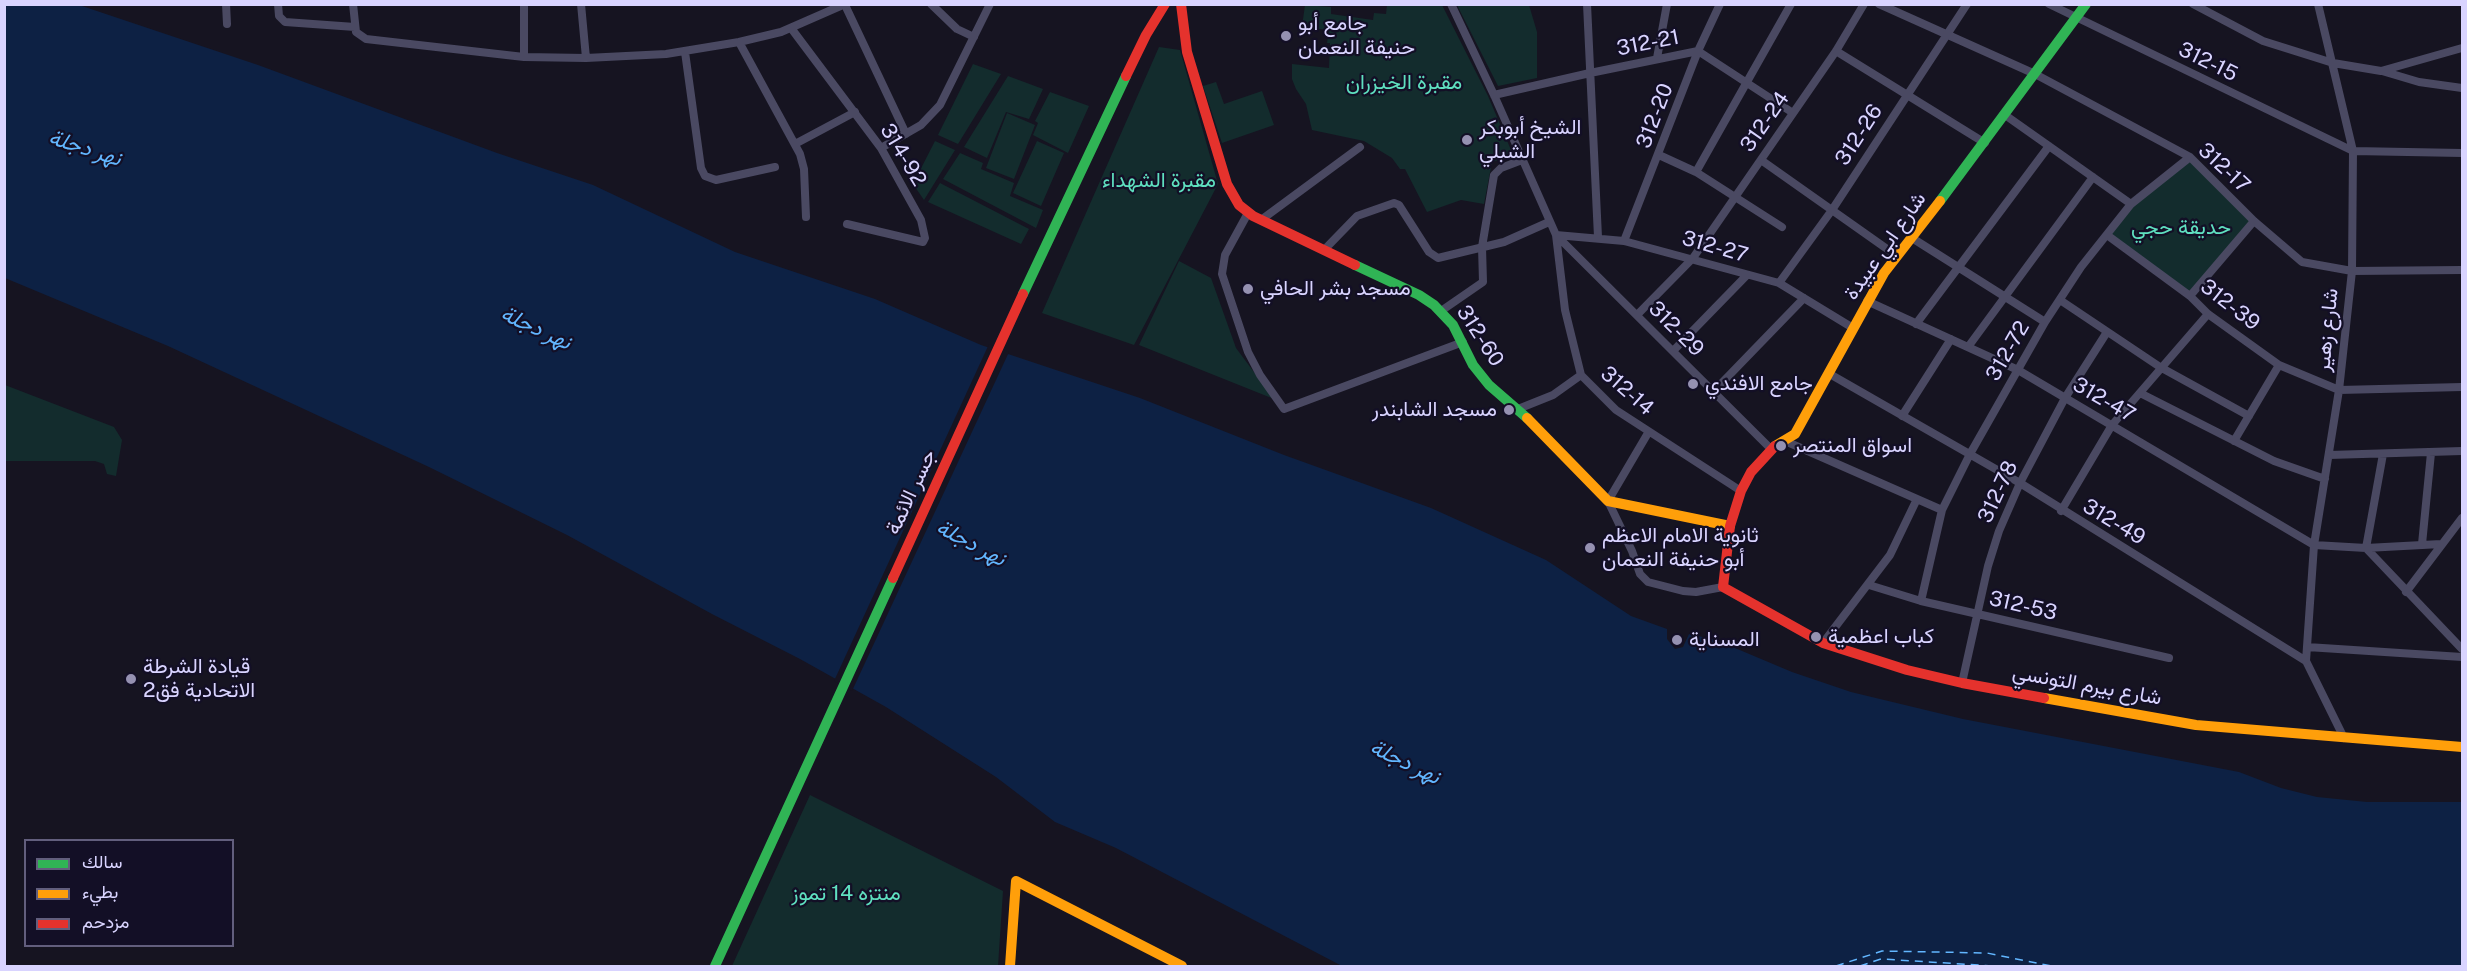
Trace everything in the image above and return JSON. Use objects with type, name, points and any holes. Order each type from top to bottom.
[{"type":"street","points":[[226,4],[227,24]]},
{"type":"street","points":[[278,4],[279,16],[285,22],[355,27]]},
{"type":"street","points":[[352,4],[355,27],[360,37],[366,39],[524,57],[586,58],[685,52],[739,42],[792,28],[845,5],[906,134]]},
{"type":"street","points":[[524,4],[524,57]]},
{"type":"street","points":[[582,4],[586,58]]},
{"type":"street","points":[[931,4],[951,25],[974,38]]},
{"type":"street","points":[[881,148],[921,125],[940,105],[990,4]]},
{"type":"street","points":[[1146,37],[1154,4]]},
{"type":"street","points":[[1146,37],[1165,4]]},
{"type":"street","name":"312-60","points":[[1181,4],[1187,52],[1227,184],[1234,199],[1248,213],[1419,295],[1441,311],[1454,325],[1480,376],[1518,410],[1608,501]]},
{"type":"street","points":[[1451,4],[1556,235]]},
{"type":"street","points":[[1587,4],[1599,237]]},
{"type":"street","points":[[1657,58],[1667,4]]},
{"type":"street","name":"312-20","points":[[1624,241],[1698,51],[1720,4]]},
{"type":"street","points":[[1696,172],[1791,4]]},
{"type":"street","name":"312-24","points":[[1636,315],[1693,258],[1836,51],[1864,4]]},
{"type":"street","name":"312-17","points":[[1880,4],[2035,74],[2190,157],[2254,221],[2302,262],[2352,271],[2463,270]]},
{"type":"street","name":"312-26","points":[[1779,283],[1832,210],[1967,4]]},
{"type":"street","name":"312-15","points":[[2049,4],[2353,151]]},
{"type":"street","name":"شارع ابي عبيدة","points":[[1723,587],[1730,526],[1741,491],[1751,472],[1771,449],[1785,441],[1798,429],[1867,302],[1897,256],[2006,115],[2086,4]]},
{"type":"street","points":[[2193,4],[2263,40],[2333,63],[2381,71],[2419,82],[2463,88]]},
{"type":"street","name":"شارع زهير","points":[[2306,661],[2314,545],[2339,390],[2352,271],[2353,151],[2318,4]]},
{"type":"street","name":"314-92","points":[[792,28],[881,148],[921,220],[925,235],[924,242],[847,224]]},
{"type":"street","name":"جسر الائمة","points":[[715,966],[1006,331],[1146,37]]},
{"type":"street","points":[[739,42],[803,161],[806,217]]},
{"type":"street","points":[[2381,71],[2463,48]]},
{"type":"street","name":"312-21","points":[[1494,95],[1657,58],[1698,51],[1793,113]]},
{"type":"street","points":[[1836,51],[1985,143]]},
{"type":"street","points":[[685,52],[701,168],[705,176],[716,180],[775,167]]},
{"type":"street","points":[[795,144],[855,112]]},
{"type":"street","points":[[2006,115],[2132,204]]},
{"type":"street","points":[[1916,324],[2049,146]]},
{"type":"street","points":[[1261,220],[1360,147]]},
{"type":"street","points":[[2353,151],[2463,153]]},
{"type":"street","points":[[1659,155],[1696,172],[1782,226]]},
{"type":"street","name":"312-72","points":[[1921,601],[1942,510],[1970,454],[2045,322],[2081,267],[2132,204],[2190,157]]},
{"type":"street","points":[[1441,311],[1483,282],[1482,247],[1494,175],[1498,170],[1522,160]]},
{"type":"street","points":[[1761,160],[1897,256]]},
{"type":"street","points":[[1968,347],[2093,177]]},
{"type":"street","points":[[1325,249],[1357,216],[1394,203],[1399,205],[1434,257],[1504,243],[1549,222]]},
{"type":"street","points":[[1248,213],[1225,255],[1222,274],[1248,352],[1260,375],[1284,409],[1462,342]]},
{"type":"street","points":[[2190,296],[2254,221]]},
{"type":"street","name":"312-27","points":[[1556,235],[1624,241],[1779,283],[1853,328]]},
{"type":"street","name":"312-29","points":[[1556,235],[1771,449]]},
{"type":"street","name":"312-14","points":[[1556,235],[1565,310],[1581,375],[1616,410],[1648,433],[1741,491]]},
{"type":"street","name":"312-39","points":[[2107,235],[2190,296],[2208,314],[2279,365],[2339,390]]},
{"type":"street","points":[[1912,238],[2045,322]]},
{"type":"street","points":[[1673,351],[1747,276]]},
{"type":"street","points":[[1713,392],[1804,298]]},
{"type":"street","points":[[2060,300],[2160,368],[2249,416]]},
{"type":"street","name":"312-47","points":[[1867,302],[2018,370],[2314,545]]},
{"type":"street","points":[[2061,511],[2112,425],[2208,314]]},
{"type":"street","name":"312-78","points":[[1962,683],[1996,540],[2020,483],[2065,398],[2107,332]]},
{"type":"street","points":[[1902,416],[1951,339]]},
{"type":"street","points":[[2234,441],[2279,365]]},
{"type":"street","name":"312-49","points":[[1828,373],[2020,483],[2061,511],[2306,661]]},
{"type":"street","points":[[1518,410],[1553,395],[1581,375]]},
{"type":"street","points":[[2339,390],[2463,387]]},
{"type":"street","points":[[2140,393],[2274,461],[2325,479]]},
{"type":"street","points":[[1608,501],[1648,433]]},
{"type":"street","points":[[1785,441],[1942,510]]},
{"type":"street","points":[[2329,455],[2463,451]]},
{"type":"street","points":[[2422,544],[2431,453]]},
{"type":"street","points":[[2366,548],[2383,454]]},
{"type":"street","points":[[1823,643],[1890,555],[1917,499]]},
{"type":"street","points":[[1608,501],[1730,526]]},
{"type":"street","points":[[1608,501],[1632,551],[1640,574],[1645,580],[1690,592],[1723,587]]},
{"type":"street","points":[[2406,592],[2463,518]]},
{"type":"street","points":[[2314,545],[2366,548],[2441,544]]},
{"type":"street","points":[[2366,548],[2463,649]]},
{"type":"street","name":"312-53","points":[[1869,585],[1921,601],[2169,658]]},
{"type":"street","name":"شارع بيرم التونسي","points":[[1723,587],[1823,643],[1908,670],[1962,683],[2196,725],[2463,747]]},
{"type":"street","points":[[2307,647],[2463,657]]},
{"type":"street","points":[[2306,661],[2344,738]]},
{"type":"street","points":[[1010,966],[1016,881],[1182,966]]},
{"type":"green space","name":"مقبرة الخيزران","points":[[1305,5],[1331,7],[1331,14],[1373,20],[1374,13],[1386,14],[1387,5],[1442,5],[1488,96],[1511,150],[1507,157],[1492,162],[1484,204],[1461,200],[1427,212],[1405,169],[1400,169],[1392,158],[1364,141],[1312,130],[1306,104],[1292,79],[1292,64],[1329,68],[1330,43],[1327,43],[1329,30],[1302,27]]},
{"type":"green space","name":"مقبرة الخيزران","points":[[1457,5],[1529,5],[1537,32],[1537,78],[1498,86]]},
{"type":"green space","name":"مقبرة الشهداء","points":[[1159,47],[1180,50],[1218,184],[1134,345],[1042,313]]},
{"type":"green space","points":[[973,64],[1001,74],[958,144],[938,135]]},
{"type":"green space","points":[[1008,76],[1043,89],[1029,119],[1006,112],[987,158],[964,147]]},
{"type":"green space","points":[[1216,82],[1224,104],[1262,91],[1274,125],[1222,143],[1203,86]]},
{"type":"green space","points":[[1050,92],[1089,106],[1068,153],[1033,135],[1038,123],[1035,121]]},
{"type":"green space","points":[[1007,113],[1035,125],[1014,179],[986,168]]},
{"type":"green space","points":[[935,141],[955,150],[924,200],[913,184]]},
{"type":"green space","points":[[1037,141],[1064,153],[1041,206],[1013,193]]},
{"type":"green space","points":[[960,153],[983,163],[981,169],[1014,183],[1010,196],[1043,210],[1036,228],[943,179]]},
{"type":"green space","name":"حديقة حجي","points":[[2190,157],[2254,221],[2193,292],[2178,289],[2107,235],[2131,204]]},
{"type":"green space","points":[[940,183],[1029,229],[1021,244],[928,202]]},
{"type":"green space","points":[[1179,261],[1211,278],[1236,348],[1274,399],[1139,345]]},
{"type":"green space","points":[[5,385],[114,427],[122,440],[116,476],[107,474],[104,464],[95,461],[5,461]]},
{"type":"green space","name":"منتزه 14 تموز","points":[[810,795],[1003,891],[998,966],[732,966]]},
{"type":"water","name":"نهر دجلة","points":[[5,5],[79,5],[258,65],[497,153],[593,185],[735,252],[875,299],[981,345],[1140,398],[1284,455],[1431,508],[1546,560],[1631,616],[1667,629],[1667,639],[1675,649],[1683,647],[1689,634],[1716,640],[1792,672],[1851,692],[1963,719],[2239,772],[2281,788],[2317,797],[2367,802],[2462,802],[2462,966],[1342,966],[1116,848],[1055,822],[996,777],[886,707],[567,535],[429,467],[168,346],[5,278]]},
{"type":"pier","points":[[989,344],[1009,352],[852,691],[834,681]]},
{"type":"ferry route","points":[[1836,966],[1882,951],[1987,953],[2051,966]]},
{"type":"ferry route","points":[[1860,966],[1881,959],[1993,966]]},
{"type":"traffic: fast","points":[[1940,201],[2086,4]]},
{"type":"traffic: fast","points":[[1023,294],[1126,76]]},
{"type":"traffic: fast","points":[[1355,265],[1419,295],[1434,305],[1453,325],[1473,365],[1489,385],[1527,418]]},
{"type":"traffic: fast","points":[[715,966],[893,578]]},
{"type":"traffic: slow","points":[[1775,446],[1795,434],[1884,273],[1940,201]]},
{"type":"traffic: slow","points":[[1527,418],[1608,501],[1730,526]]},
{"type":"traffic: slow","points":[[2044,698],[2196,725],[2462,747]]},
{"type":"traffic: slow","points":[[1010,966],[1016,881],[1182,966]]},
{"type":"traffic: jam","points":[[1126,76],[1146,35],[1165,4]]},
{"type":"traffic: jam","points":[[1181,4],[1187,52],[1227,184],[1239,205],[1253,216],[1355,265]]},
{"type":"traffic: jam","points":[[893,578],[1023,294]]},
{"type":"traffic: jam","points":[[1775,446],[1751,472],[1741,491],[1730,526],[1723,587],[1823,643],[1907,670],[2044,698]]},
{"type":"place","name":"جامع أبو حنيفة النعمان","points":[[1286,36]]},
{"type":"place","name":"الشيخ أبوبكر الشبلي","points":[[1467,140]]},
{"type":"place","name":"مسجد بشر الحافي","points":[[1248,289]]},
{"type":"place","name":"جامع الافندي","points":[[1693,384]]},
{"type":"place","name":"مسجد الشابندر","points":[[1509,410]]},
{"type":"place","name":"اسواق المنتصر","points":[[1781,446]]},
{"type":"place","name":"ثانوية الامام الاعظم أبو حنيفة النعمان","points":[[1590,548]]},
{"type":"place","name":"كباب اعظمية","points":[[1816,637]]},
{"type":"place","name":"المسناية","points":[[1677,640]]},
{"type":"place","name":"قيادة الشرطة الاتحادية فق2","points":[[131,679]]}]
